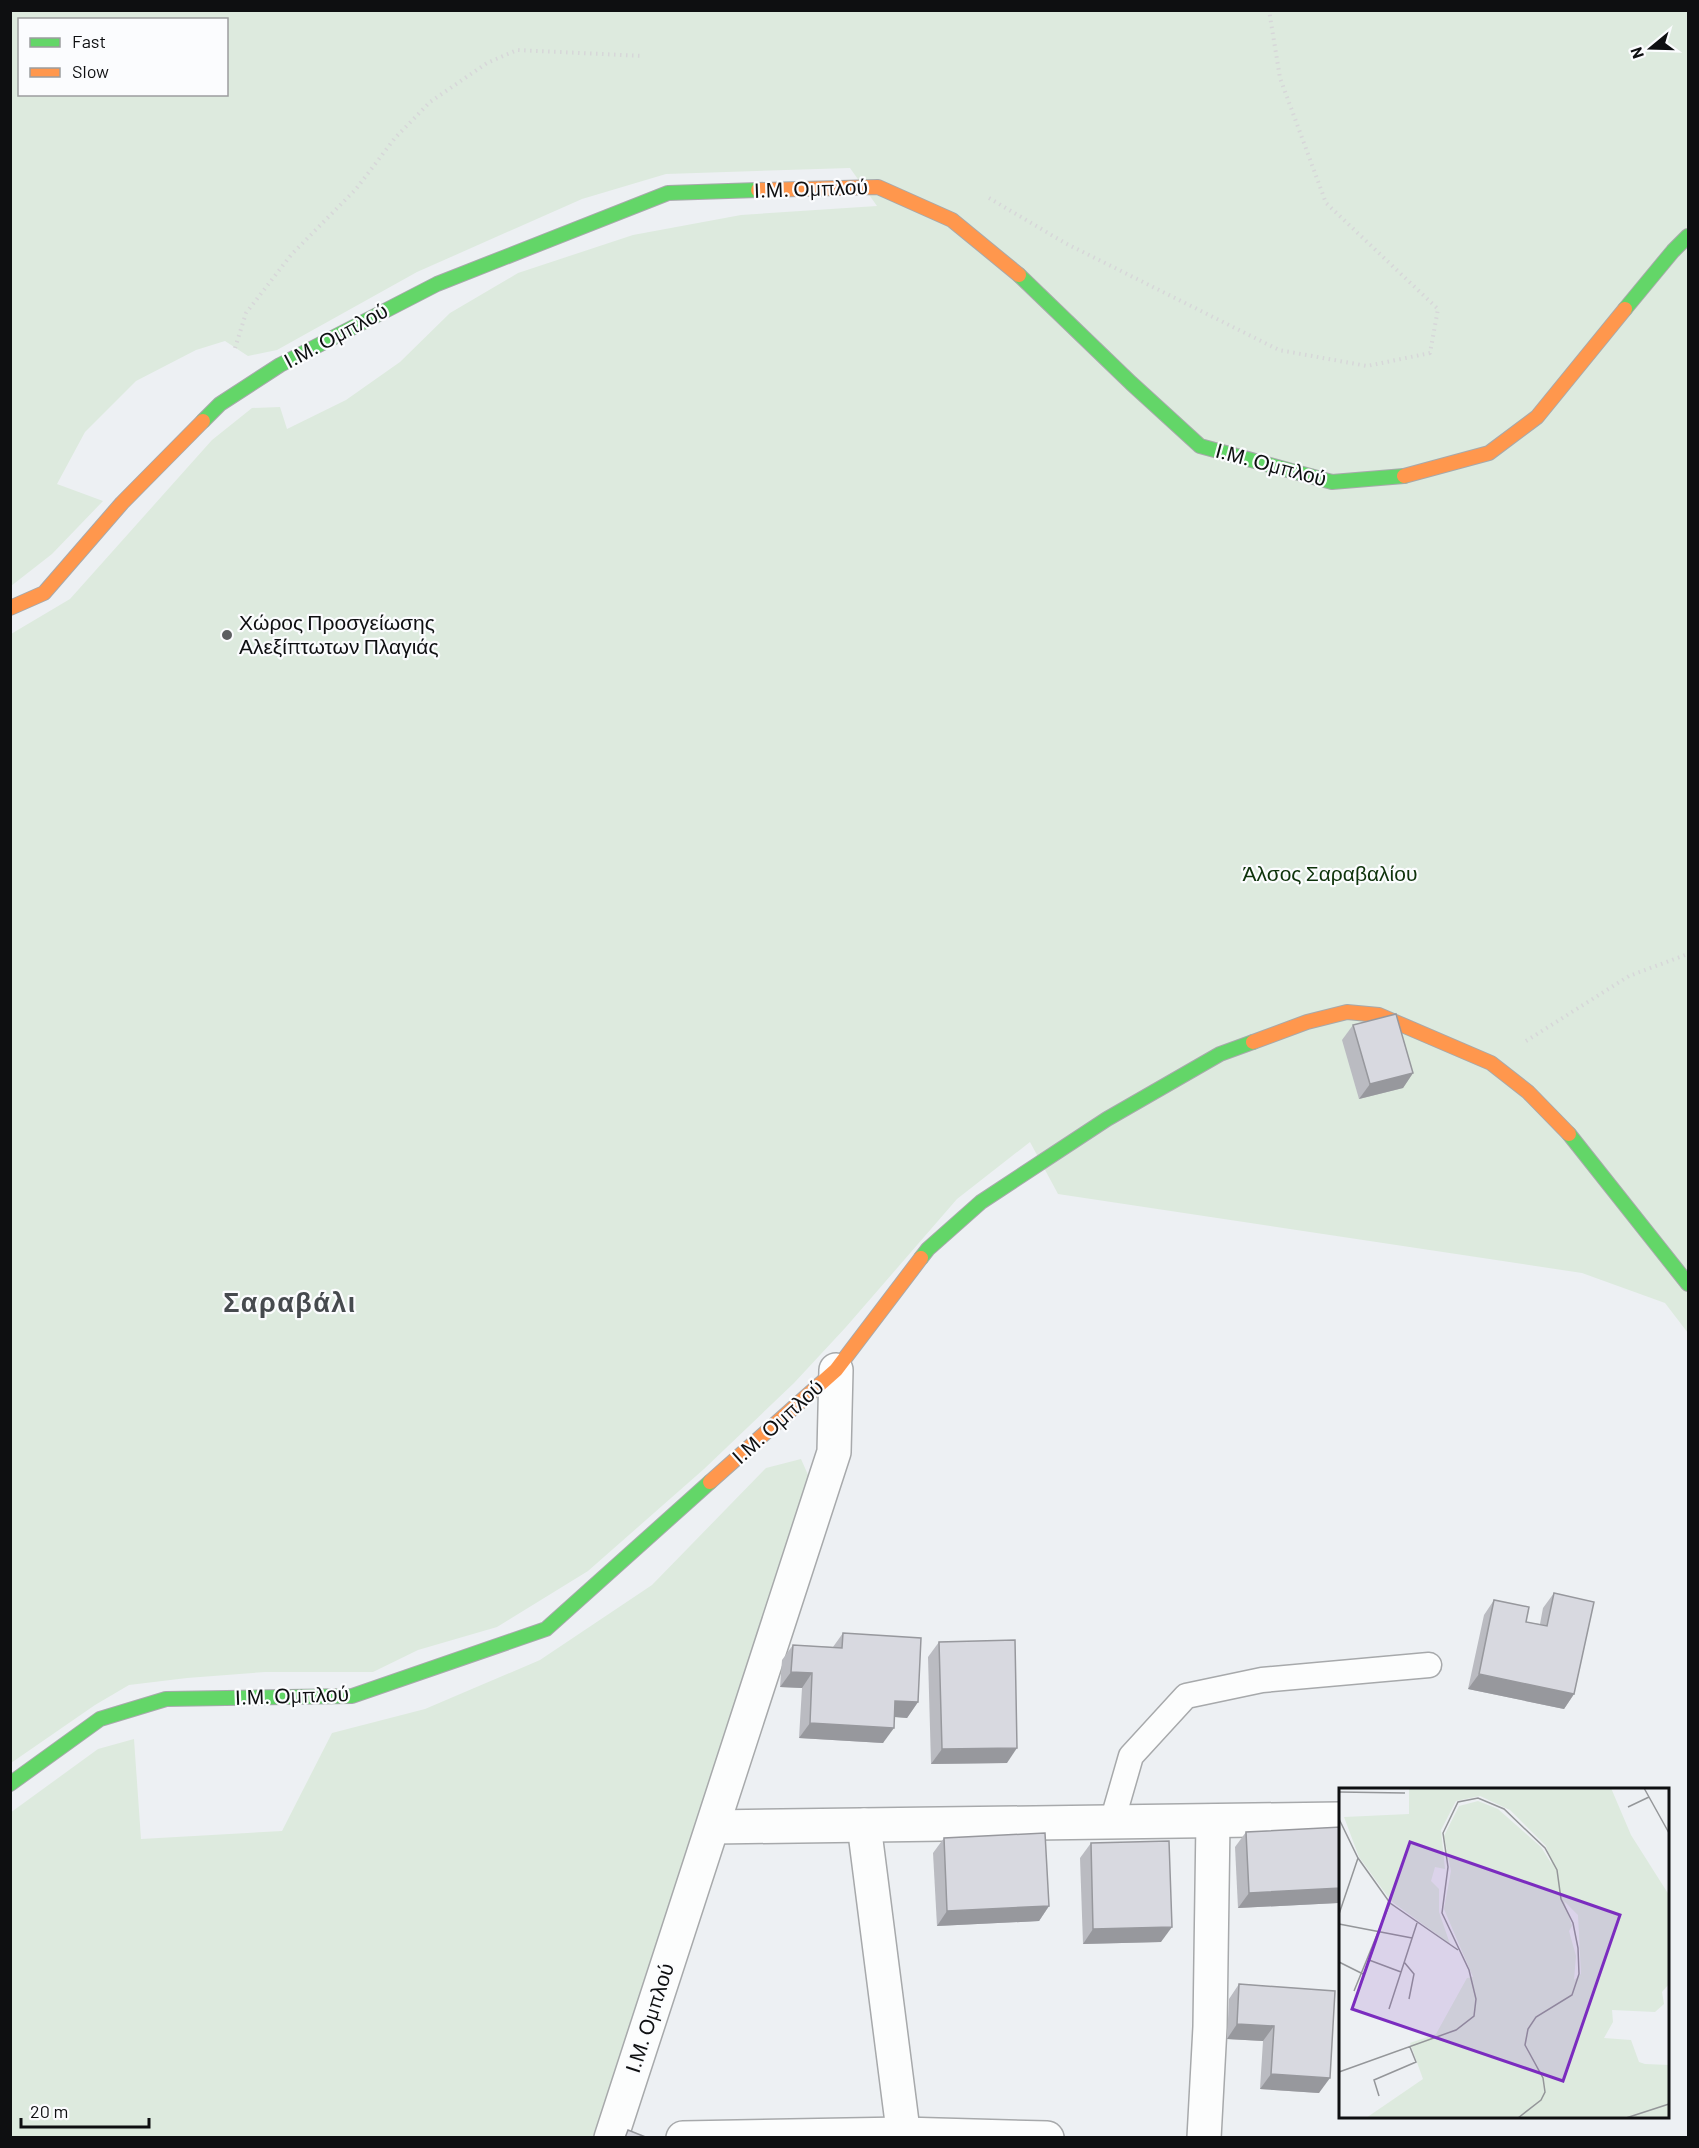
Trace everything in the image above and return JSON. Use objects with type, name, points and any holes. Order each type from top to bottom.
[{"type":"street","name":"Ι.Μ. Ομπλού","points":[[10,608],[44,593],[122,503],[220,404],[280,365],[437,284],[668,193],[878,187],[952,220],[1012,268],[1200,446],[1332,482],[1411,475],[1489,453],[1537,417],[1673,251],[1689,236]]},
{"type":"street","points":[[836,1370],[928,1249],[981,1202],[1107,1119],[1220,1054],[1306,1022],[1347,1012],[1379,1015],[1491,1063],[1528,1092],[1570,1135],[1689,1284]]},
{"type":"street","name":"Ι.Μ. Ομπλού","points":[[10,1784],[100,1719],[166,1699],[352,1696],[546,1629],[836,1370]]},
{"type":"street","name":"Ι.Μ. Ομπλού","points":[[611,2138],[834,1452],[836,1370]]},
{"type":"street","points":[[713,1827],[1339,1819]]},
{"type":"street","points":[[1204,2138],[1210,2027],[1213,1821]]},
{"type":"street","points":[[864,1825],[904,2136]]},
{"type":"street","points":[[683,2138],[904,2136],[1047,2138]]},
{"type":"lane","points":[[1112,1822],[1131,1756],[1186,1696],[1262,1680],[1429,1665]]},
{"type":"path","points":[[980,197],[992,198],[1065,243],[1279,350],[1367,366],[1430,353],[1438,309],[1326,202],[1280,78],[1269,10]]},
{"type":"path","points":[[232,396],[230,363],[246,314],[291,255],[356,189],[395,138],[430,102],[487,63],[517,50],[643,56]]},
{"type":"path","points":[[1491,1063],[1629,976],[1689,954]]},
{"type":"green space","name":"Άλσος Σαραβαλίου","points":[[11,11],[1688,11],[1688,1333],[1665,1303],[1582,1273],[1058,1194],[1030,1142],[957,1199],[794,1383],[704,1469],[588,1571],[497,1627],[418,1650],[373,1672],[265,1672],[129,1685],[95,1705],[11,1763],[11,634],[70,599],[212,440],[252,408],[280,407],[287,429],[346,400],[400,362],[450,313],[518,273],[633,235],[741,215],[877,206],[850,168],[666,174],[582,199],[417,272],[277,350],[248,356],[225,341],[196,350],[136,381],[85,432],[57,484],[103,501],[52,554],[11,586]]},
{"type":"green space","points":[[801,1459],[809,1477],[593,2137],[11,2137],[10,1813],[98,1749],[134,1739],[141,1839],[282,1831],[332,1733],[425,1709],[540,1660],[652,1585],[766,1468]]},
{"type":"building","points":[[1396,1014],[1413,1073],[1370,1084],[1353,1025]]},
{"type":"building","points":[[1554,1593],[1594,1602],[1574,1694],[1479,1674],[1494,1600],[1529,1607],[1526,1622],[1547,1626]]},
{"type":"building","points":[[843,1633],[921,1638],[918,1702],[895,1701],[894,1728],[810,1723],[812,1673],[791,1672],[793,1645],[842,1648]]},
{"type":"building","points":[[1015,1640],[1017,1748],[942,1749],[939,1642]]},
{"type":"building","points":[[1339,1827],[1339,1888],[1249,1893],[1246,1832]]},
{"type":"building","points":[[1045,1833],[1049,1906],[947,1911],[944,1838]]},
{"type":"building","points":[[1169,1841],[1172,1927],[1093,1929],[1091,1843]]},
{"type":"building","points":[[1239,1984],[1335,1991],[1330,2078],[1271,2074],[1274,2026],[1237,2024]]},
{"type":"building","points":[[628,2130],[648,2138],[625,2138]]},
{"type":"traffic: fast","points":[[203,421],[220,404],[280,365],[437,284],[668,193],[758,190]]},
{"type":"traffic: fast","points":[[1625,309],[1688,236]]},
{"type":"traffic: fast","points":[[1019,275],[1200,446],[1332,482],[1404,476]]},
{"type":"traffic: fast","points":[[921,1258],[928,1249],[981,1202],[1107,1119],[1220,1054],[1253,1042]]},
{"type":"traffic: fast","points":[[1569,1134],[1688,1284]]},
{"type":"traffic: fast","points":[[10,1784],[100,1719],[166,1699],[352,1696],[546,1629],[710,1482]]},
{"type":"traffic: slow","points":[[758,190],[878,187],[952,220],[1019,275]]},
{"type":"traffic: slow","points":[[1404,476],[1489,453],[1537,417],[1625,309]]},
{"type":"traffic: slow","points":[[10,608],[44,593],[122,503],[203,421]]},
{"type":"traffic: slow","points":[[1253,1042],[1307,1022],[1347,1012],[1379,1015],[1491,1063],[1528,1092],[1569,1134]]},
{"type":"traffic: slow","points":[[710,1482],[836,1370],[921,1258]]},
{"type":"place","name":"Χώρος Προσγείωσης Αλεξίπτωτων Πλαγιάς","points":[[227,635]]},
{"type":"district","name":"Σαραβάλι","points":[[290,1303]]}]
